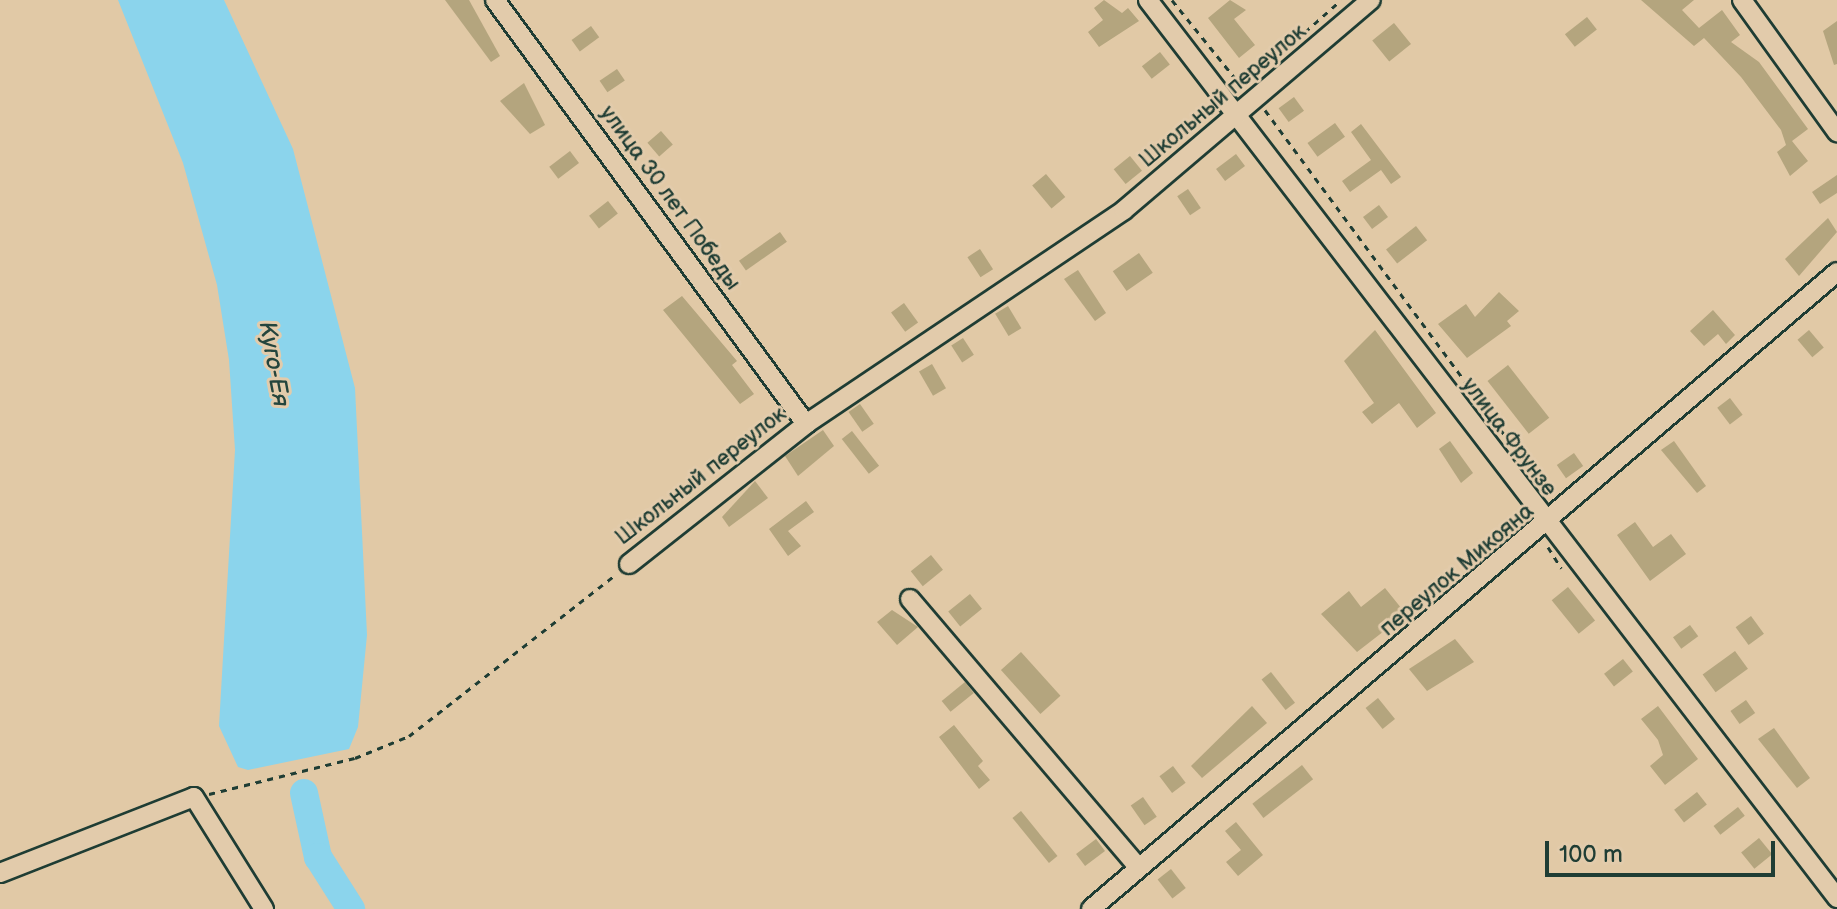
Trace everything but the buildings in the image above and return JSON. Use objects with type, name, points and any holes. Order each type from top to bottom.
[{"type":"street","name":"улица 30 лет Победы","points":[[495,0],[806,424]]},
{"type":"street","name":"улица Фрунзе","points":[[1148,0],[1239,116],[1547,527],[1837,898]]},
{"type":"street","name":"Школьный переулок","points":[[629,564],[806,424],[1124,210],[1239,116],[1371,0]]},
{"type":"street","points":[[1742,0],[1837,132]]},
{"type":"street","name":"переулок Микояна","points":[[1091,909],[1547,527],[1837,272]]},
{"type":"street","points":[[910,599],[1138,867]]},
{"type":"street","points":[[0,873],[194,797],[264,909]]},
{"type":"path","points":[[1172,0],[1242,89],[1253,79]]},
{"type":"path","points":[[1297,39],[1341,0]]},
{"type":"path","name":"Школьный переулок","points":[[194,797],[355,758],[409,736],[629,564]]},
{"type":"water","points":[[118,0],[224,0],[293,149],[355,388],[367,635],[358,727],[349,749],[248,770],[238,767],[219,726],[235,450],[229,360],[217,285],[183,163]]},
{"type":"waterway","name":"Куго-Ея","points":[[304,793],[318,857],[351,909]]}]
